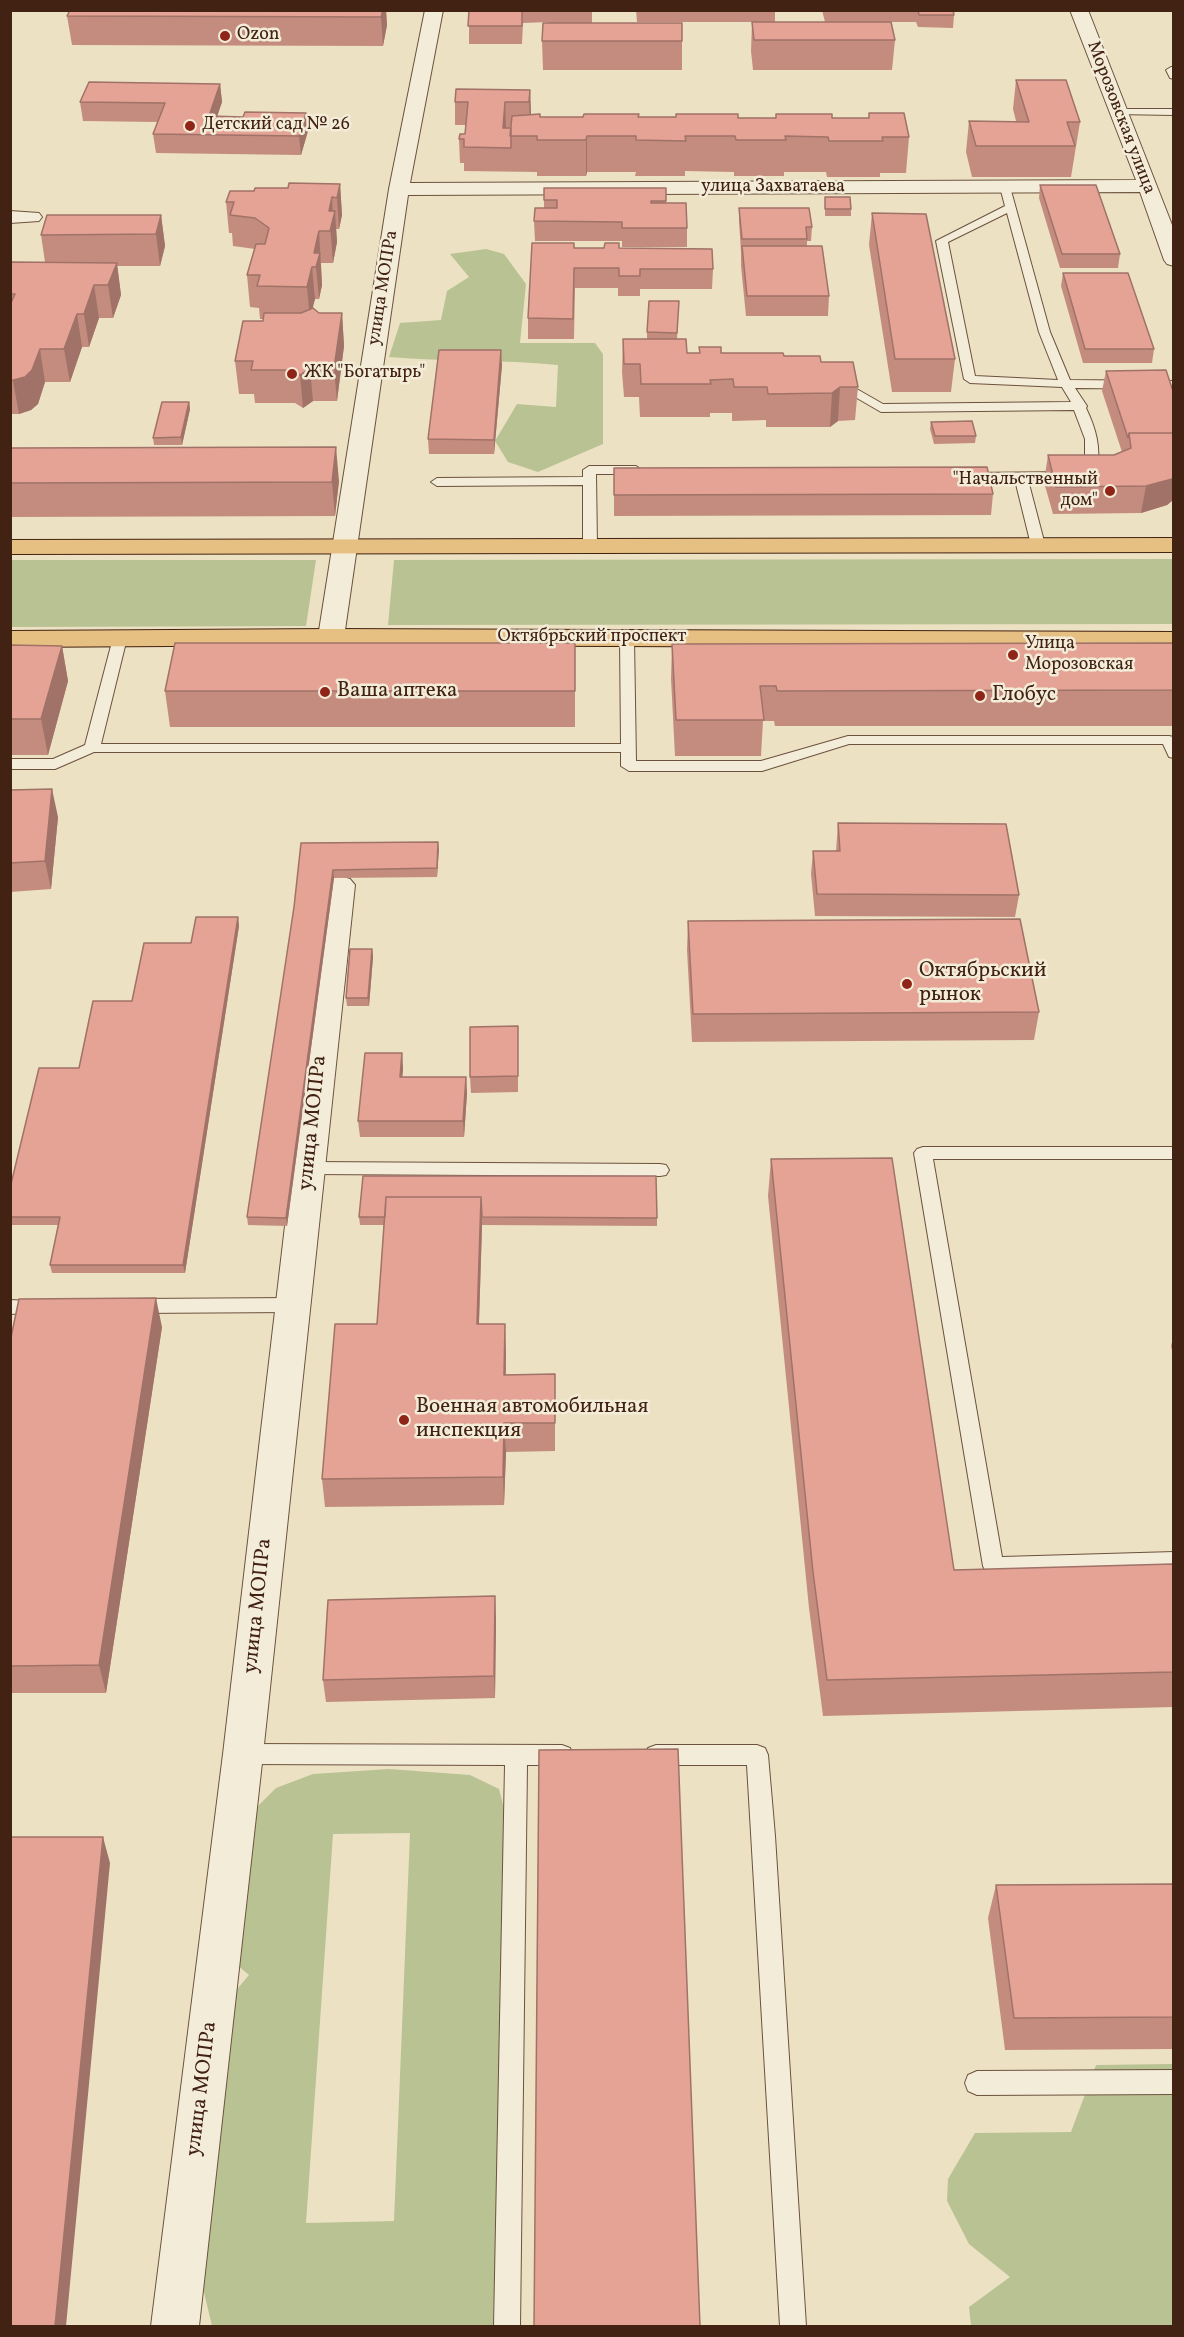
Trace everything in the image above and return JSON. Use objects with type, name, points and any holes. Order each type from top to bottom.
[{"type":"main road","points":[[10,547],[1173,545]]},
{"type":"main road","name":"Октябрьский проспект","points":[[10,639],[331,637],[1173,640]]},
{"type":"street","name":"улица МОПРа","points":[[331,637],[343,547],[349,472],[399,189],[434,10]]},
{"type":"street","name":"Морозовская улица","points":[[1079,10],[1148,186],[1164,207],[1173,260]]},
{"type":"street","name":"улица Захватаева","points":[[399,189],[1148,186]]},
{"type":"street","points":[[10,217],[32,217]]},
{"type":"street","name":"улица МОПРа","points":[[175,2326],[243,1754],[340,885]]},
{"type":"lane","points":[[1173,70],[1171,70],[1173,76]]},
{"type":"lane","points":[[1119,112],[1173,112]]},
{"type":"lane","points":[[951,477],[1074,477],[1091,470],[1095,455],[1081,406],[1066,384],[1052,353],[1005,187]]},
{"type":"lane","points":[[1011,207],[942,241],[970,380],[1173,385]]},
{"type":"lane","points":[[824,375],[881,408],[1081,406]]},
{"type":"lane","points":[[590,546],[589,470],[653,470]]},
{"type":"lane","points":[[1021,477],[1038,545]]},
{"type":"lane","points":[[437,482],[590,481]]},
{"type":"lane","points":[[92,748],[120,638]]},
{"type":"lane","points":[[627,639],[628,766],[762,766],[848,740],[1169,740],[1173,754]]},
{"type":"lane","points":[[10,764],[55,764],[92,748],[628,748]]},
{"type":"lane","points":[[1173,1154],[923,1153],[993,1566],[1173,1561]]},
{"type":"lane","points":[[309,1168],[660,1170]]},
{"type":"lane","points":[[117,1306],[293,1305]]},
{"type":"lane","points":[[10,1307],[58,1307]]},
{"type":"lane","points":[[243,1754],[585,1755]]},
{"type":"lane","points":[[507,2326],[516,1755]]},
{"type":"lane","points":[[631,1755],[757,1755],[764,1836],[793,2326]]},
{"type":"lane","points":[[977,2083],[1173,2082]]},
{"type":"green space","points":[[486,249],[504,254],[526,284],[520,343],[595,343],[603,354],[603,444],[538,472],[508,462],[495,441],[517,404],[556,407],[558,365],[389,357],[400,323],[441,320],[447,291],[469,277],[450,254]]},
{"type":"green space","points":[[1173,559],[1173,624],[388,625],[394,560]]},
{"type":"green space","points":[[11,560],[316,560],[306,626],[11,627]]},
{"type":"green space","points":[[389,1769],[470,1775],[499,1789],[509,1828],[493,2326],[212,2326],[198,2267],[228,2000],[249,1975],[230,1959],[250,1814],[276,1788],[313,1774]],"holes":[[[410,1833],[394,2221],[306,2223],[333,1834]]]},
{"type":"green space","points":[[1173,2064],[1173,2326],[971,2326],[969,2307],[1010,2277],[969,2244],[947,2201],[948,2179],[975,2133],[1071,2132],[1096,2065]]},
{"type":"building","points":[[70,10],[383,10],[381,17],[67,16]]},
{"type":"building","points":[[469,10],[522,10],[522,26],[468,26]]},
{"type":"building","points":[[918,10],[953,10],[954,15],[919,15]]},
{"type":"building","points":[[752,22],[891,22],[895,40],[754,40]]},
{"type":"building","points":[[543,23],[682,23],[682,41],[542,41]]},
{"type":"building","points":[[1016,80],[1066,80],[1080,122],[1067,122],[1075,146],[976,146],[969,121],[1029,122]]},
{"type":"building","points":[[89,82],[220,84],[209,116],[243,117],[245,112],[306,113],[299,136],[153,134],[165,103],[80,102]]},
{"type":"building","points":[[456,89],[530,90],[529,102],[505,102],[503,128],[511,128],[511,148],[464,147],[464,139],[459,139],[460,134],[465,134],[468,102],[455,102]]},
{"type":"building","points":[[869,113],[904,113],[909,137],[882,137],[883,141],[829,141],[828,137],[785,136],[786,140],[736,140],[735,136],[685,136],[686,141],[636,140],[636,136],[587,136],[586,140],[537,140],[537,136],[510,136],[512,116],[540,114],[540,117],[639,114],[638,117],[676,117],[676,114],[738,114],[738,118],[776,118],[776,114],[832,114],[832,118],[869,118]]},
{"type":"building","points":[[289,183],[340,184],[337,198],[332,197],[329,211],[335,211],[330,231],[319,231],[314,253],[320,253],[316,267],[312,267],[307,287],[257,286],[260,275],[247,275],[256,244],[265,244],[269,228],[255,218],[230,215],[234,202],[226,202],[230,191],[288,188]]},
{"type":"building","points":[[1040,185],[1096,185],[1120,254],[1062,254]]},
{"type":"building","points":[[544,188],[666,188],[666,201],[651,201],[651,203],[686,203],[687,228],[622,228],[622,222],[534,221],[535,208],[557,208],[557,200],[544,200]]},
{"type":"building","points":[[825,197],[850,197],[851,209],[825,209]]},
{"type":"building","points":[[739,208],[809,208],[812,227],[806,227],[807,239],[742,239]]},
{"type":"building","points":[[872,213],[926,214],[955,359],[895,359]]},
{"type":"building","points":[[47,215],[161,215],[156,234],[41,235]]},
{"type":"building","points":[[532,243],[574,243],[574,248],[604,248],[605,243],[619,243],[619,248],[712,249],[713,269],[640,269],[640,276],[619,276],[619,268],[574,268],[573,319],[528,318]]},
{"type":"building","points":[[742,246],[822,246],[829,296],[747,296]]},
{"type":"building","points":[[10,262],[117,263],[108,285],[94,285],[84,314],[77,314],[64,349],[40,349],[32,370],[25,377],[10,381],[10,305],[15,294],[10,294]]},
{"type":"building","points":[[1063,273],[1128,273],[1154,349],[1085,349]]},
{"type":"building","points":[[649,301],[679,301],[677,333],[647,332]]},
{"type":"building","points":[[313,308],[319,313],[342,313],[334,368],[310,368],[300,375],[292,370],[251,370],[253,361],[235,361],[243,321],[263,321],[264,313],[301,313]]},
{"type":"building","points":[[623,339],[686,339],[687,353],[700,353],[699,347],[721,347],[721,353],[783,353],[784,356],[820,356],[821,362],[853,362],[858,387],[840,387],[832,393],[768,394],[767,387],[734,387],[733,379],[710,380],[711,384],[641,384],[640,364],[624,364]]},
{"type":"building","points":[[439,350],[501,350],[494,440],[428,439]]},
{"type":"building","points":[[1166,370],[1173,391],[1173,433],[1129,433],[1128,438],[1106,371]]},
{"type":"building","points":[[162,402],[189,402],[181,437],[153,438]]},
{"type":"building","points":[[972,421],[976,436],[935,436],[931,422]]},
{"type":"building","points":[[1129,433],[1173,433],[1172,479],[1146,486],[1056,487],[1048,455],[1114,455],[1131,448]]},
{"type":"building","points":[[336,447],[332,482],[10,483],[10,448]]},
{"type":"building","points":[[987,467],[993,494],[614,495],[614,468]]},
{"type":"building","points":[[175,643],[575,643],[575,691],[165,691]]},
{"type":"building","points":[[1173,643],[1173,690],[777,691],[776,686],[760,686],[764,720],[676,720],[672,644]]},
{"type":"building","points":[[10,645],[62,646],[41,719],[10,719]]},
{"type":"building","points":[[52,789],[45,861],[10,863],[10,790]]},
{"type":"building","points":[[838,823],[1006,824],[1019,895],[817,894],[813,851],[840,851]]},
{"type":"building","points":[[438,842],[437,868],[333,870],[286,1218],[247,1217],[294,907],[301,843]]},
{"type":"building","points":[[196,917],[238,917],[183,1265],[50,1265],[60,1217],[10,1217],[10,1188],[39,1068],[79,1068],[93,1001],[132,1001],[144,943],[191,943]]},
{"type":"building","points":[[1020,919],[1039,1012],[693,1014],[688,921]]},
{"type":"building","points":[[350,949],[372,949],[368,998],[346,998]]},
{"type":"building","points":[[518,1026],[518,1076],[470,1077],[470,1027]]},
{"type":"building","points":[[365,1053],[402,1053],[400,1077],[466,1077],[463,1121],[358,1121]]},
{"type":"building","points":[[892,1158],[954,1570],[1173,1564],[1173,1672],[827,1680],[813,1572],[771,1159]]},
{"type":"building","points":[[363,1176],[656,1176],[657,1218],[482,1217],[481,1197],[386,1197],[385,1217],[359,1217]]},
{"type":"building","points":[[386,1197],[481,1197],[477,1324],[505,1324],[504,1375],[555,1374],[555,1423],[504,1423],[503,1477],[322,1479],[335,1324],[377,1324]]},
{"type":"building","points":[[156,1298],[99,1665],[10,1666],[10,1342],[19,1299]]},
{"type":"building","points":[[495,1596],[494,1676],[323,1680],[328,1600]]},
{"type":"building","points":[[678,1749],[700,2326],[534,2326],[539,1750]]},
{"type":"building","points":[[10,1837],[103,1837],[55,2326],[10,2326]]},
{"type":"building","points":[[1173,1884],[1173,2017],[1014,2018],[996,1885]]},
{"type":"place","name":"Ozon","points":[[225,36]]},
{"type":"place","name":"Детский сад № 26","points":[[190,126]]},
{"type":"place","name":"ЖК \"Богатырь\"","points":[[292,374]]},
{"type":"place","name":"\"Начальственный дом\"","points":[[1110,491]]},
{"type":"place","name":"Улица Морозовская","points":[[1013,655]]},
{"type":"place","name":"Ваша аптека","points":[[325,692]]},
{"type":"place","name":"Глобус","points":[[980,696]]},
{"type":"place","name":"Октябрьский рынок","points":[[907,984]]},
{"type":"place","name":"Военная автомобильная инспекция","points":[[404,1420]]}]
